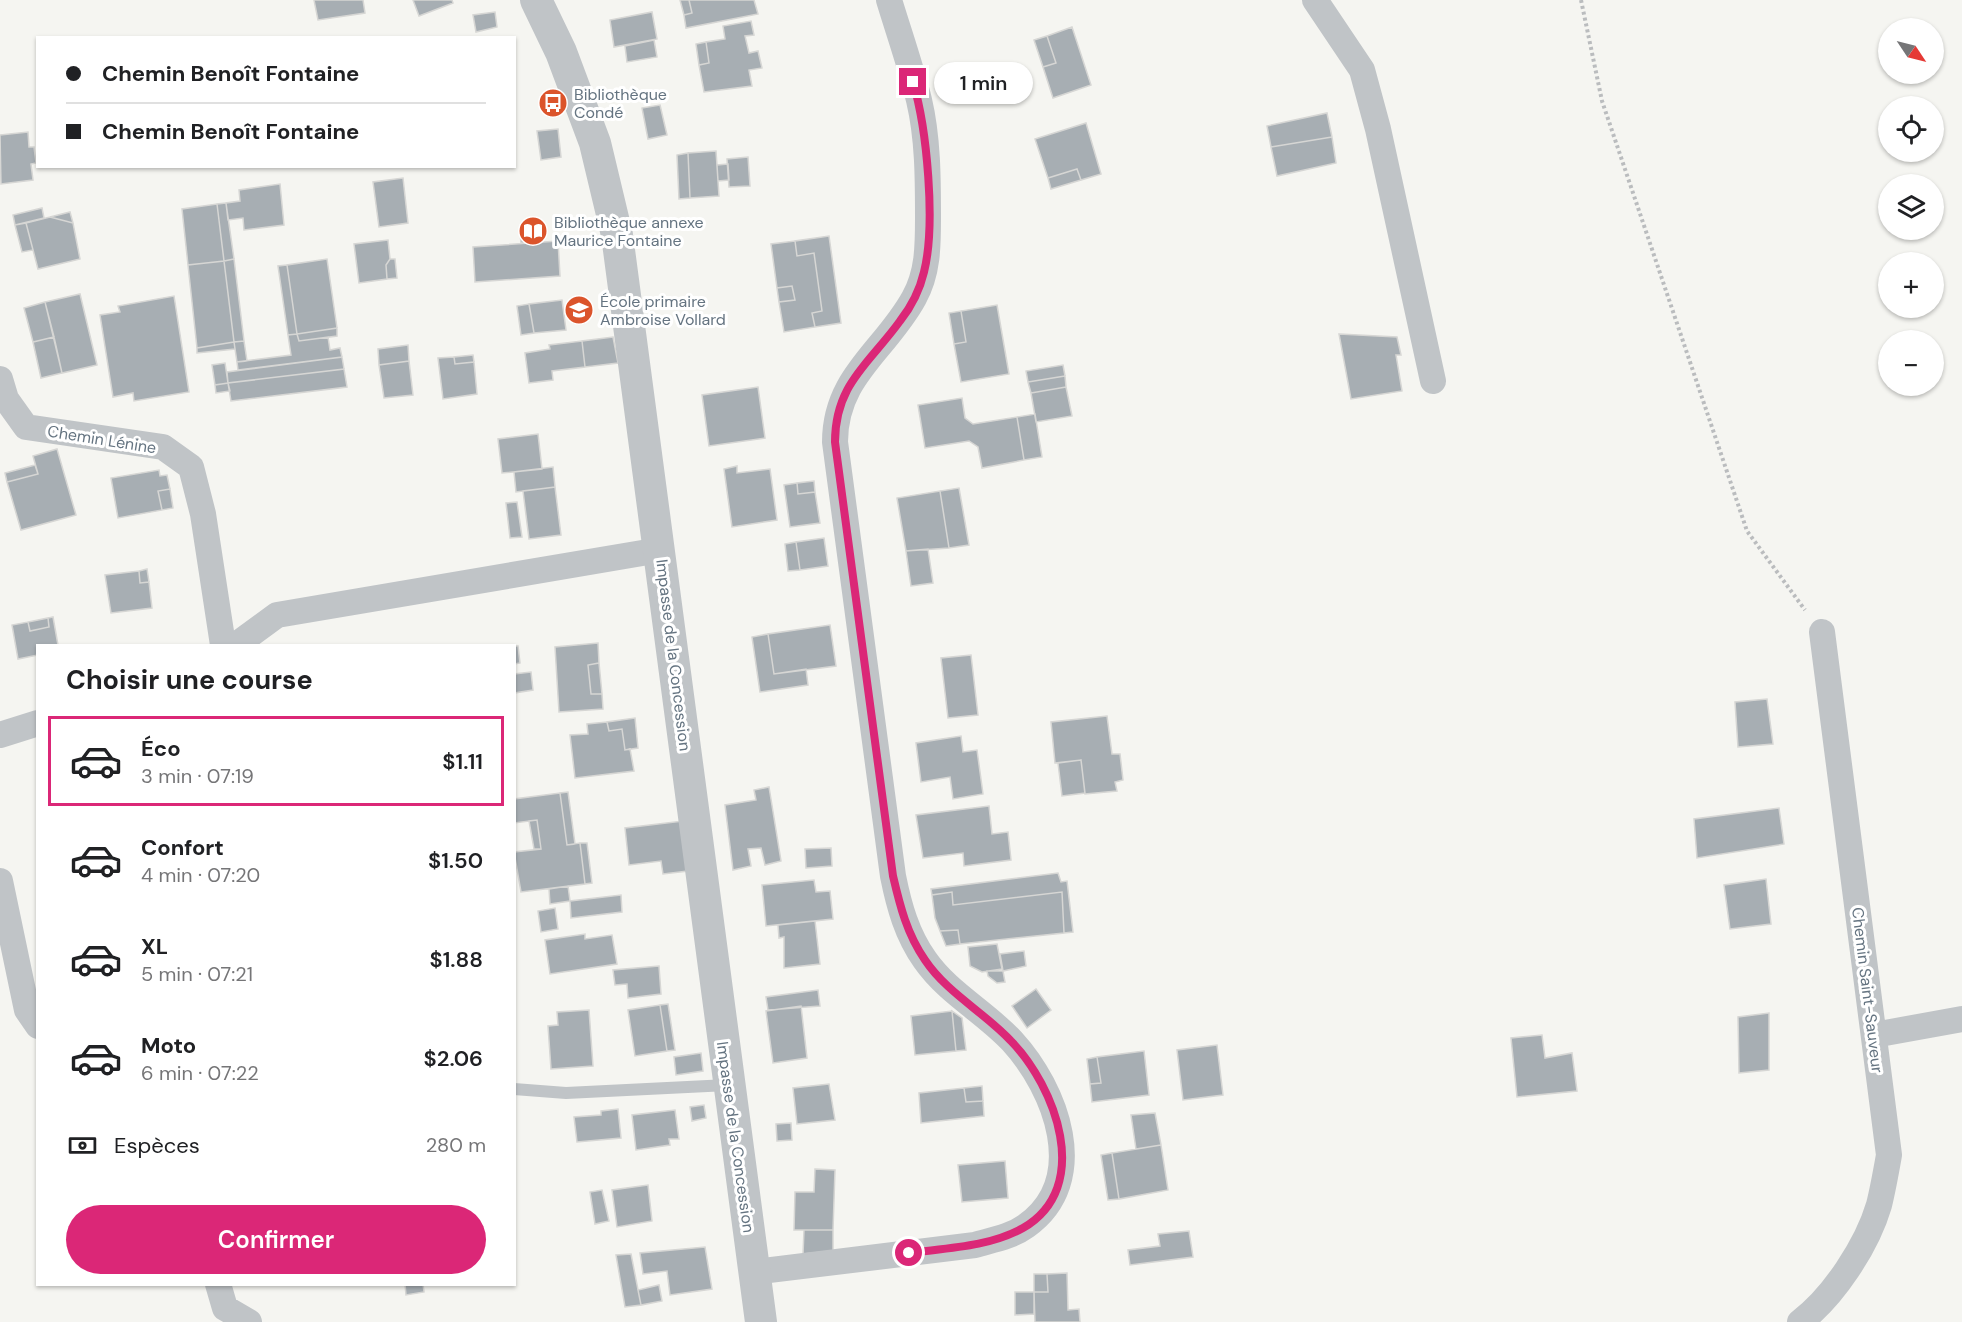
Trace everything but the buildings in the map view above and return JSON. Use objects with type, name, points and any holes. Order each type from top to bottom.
[{"type":"street","name":"Impasse de la Concession","points":[[536,0],[561,52],[596,143],[617,235],[761,1322]]},
{"type":"street","points":[[754,1272],[975,1245],[1002,1238],[1025,1227],[1039,1215],[1056,1189],[1063,1156],[1060,1130],[1035,1071],[1011,1040],[945,984],[926,962],[911,936],[900,908],[893,876],[835,442],[835,422],[840,402],[859,369],[901,321],[915,296],[924,272],[928,249],[928,171],[919,102],[889,0]]},
{"type":"street","points":[[1315,0],[1362,70],[1378,129],[1433,381]]},
{"type":"street","name":"Chemin Lénine","points":[[0,379],[6,399],[26,427],[163,447],[191,467],[203,514],[223,644]]},
{"type":"street","points":[[237,644],[277,615],[660,550]]},
{"type":"street","name":"Chemin Saint-Sauveur","points":[[1800,1322],[1816,1309],[1853,1260],[1878,1207],[1889,1155],[1822,632]]},
{"type":"street","points":[[0,735],[36,724]]},
{"type":"street","points":[[0,881],[27,1010],[36,1023]]},
{"type":"street","points":[[1874,1035],[1962,1019]]},
{"type":"street","points":[[219,1286],[225,1308],[249,1322]]},
{"type":"lane","points":[[516,1089],[566,1094],[728,1085]]},
{"type":"path","points":[[1581,0],[1602,101],[1747,531],[1822,632]]},
{"type":"place","name":"Bibliothèque Condé","points":[[553,103]]},
{"type":"place","name":"Bibliothèque annexe Maurice Fontaine","points":[[533,231]]},
{"type":"place","name":"École primaire Ambroise Vollard","points":[[579,310]]},
{"type":"route","points":[[909,1253],[975,1245],[1002,1238],[1025,1227],[1039,1215],[1056,1189],[1063,1156],[1058,1122],[1035,1071],[1011,1040],[945,984],[926,962],[911,936],[900,908],[893,876],[835,442],[835,422],[840,402],[850,384],[859,369],[901,321],[915,296],[924,272],[928,249],[928,171],[919,102],[913,82]]}]
